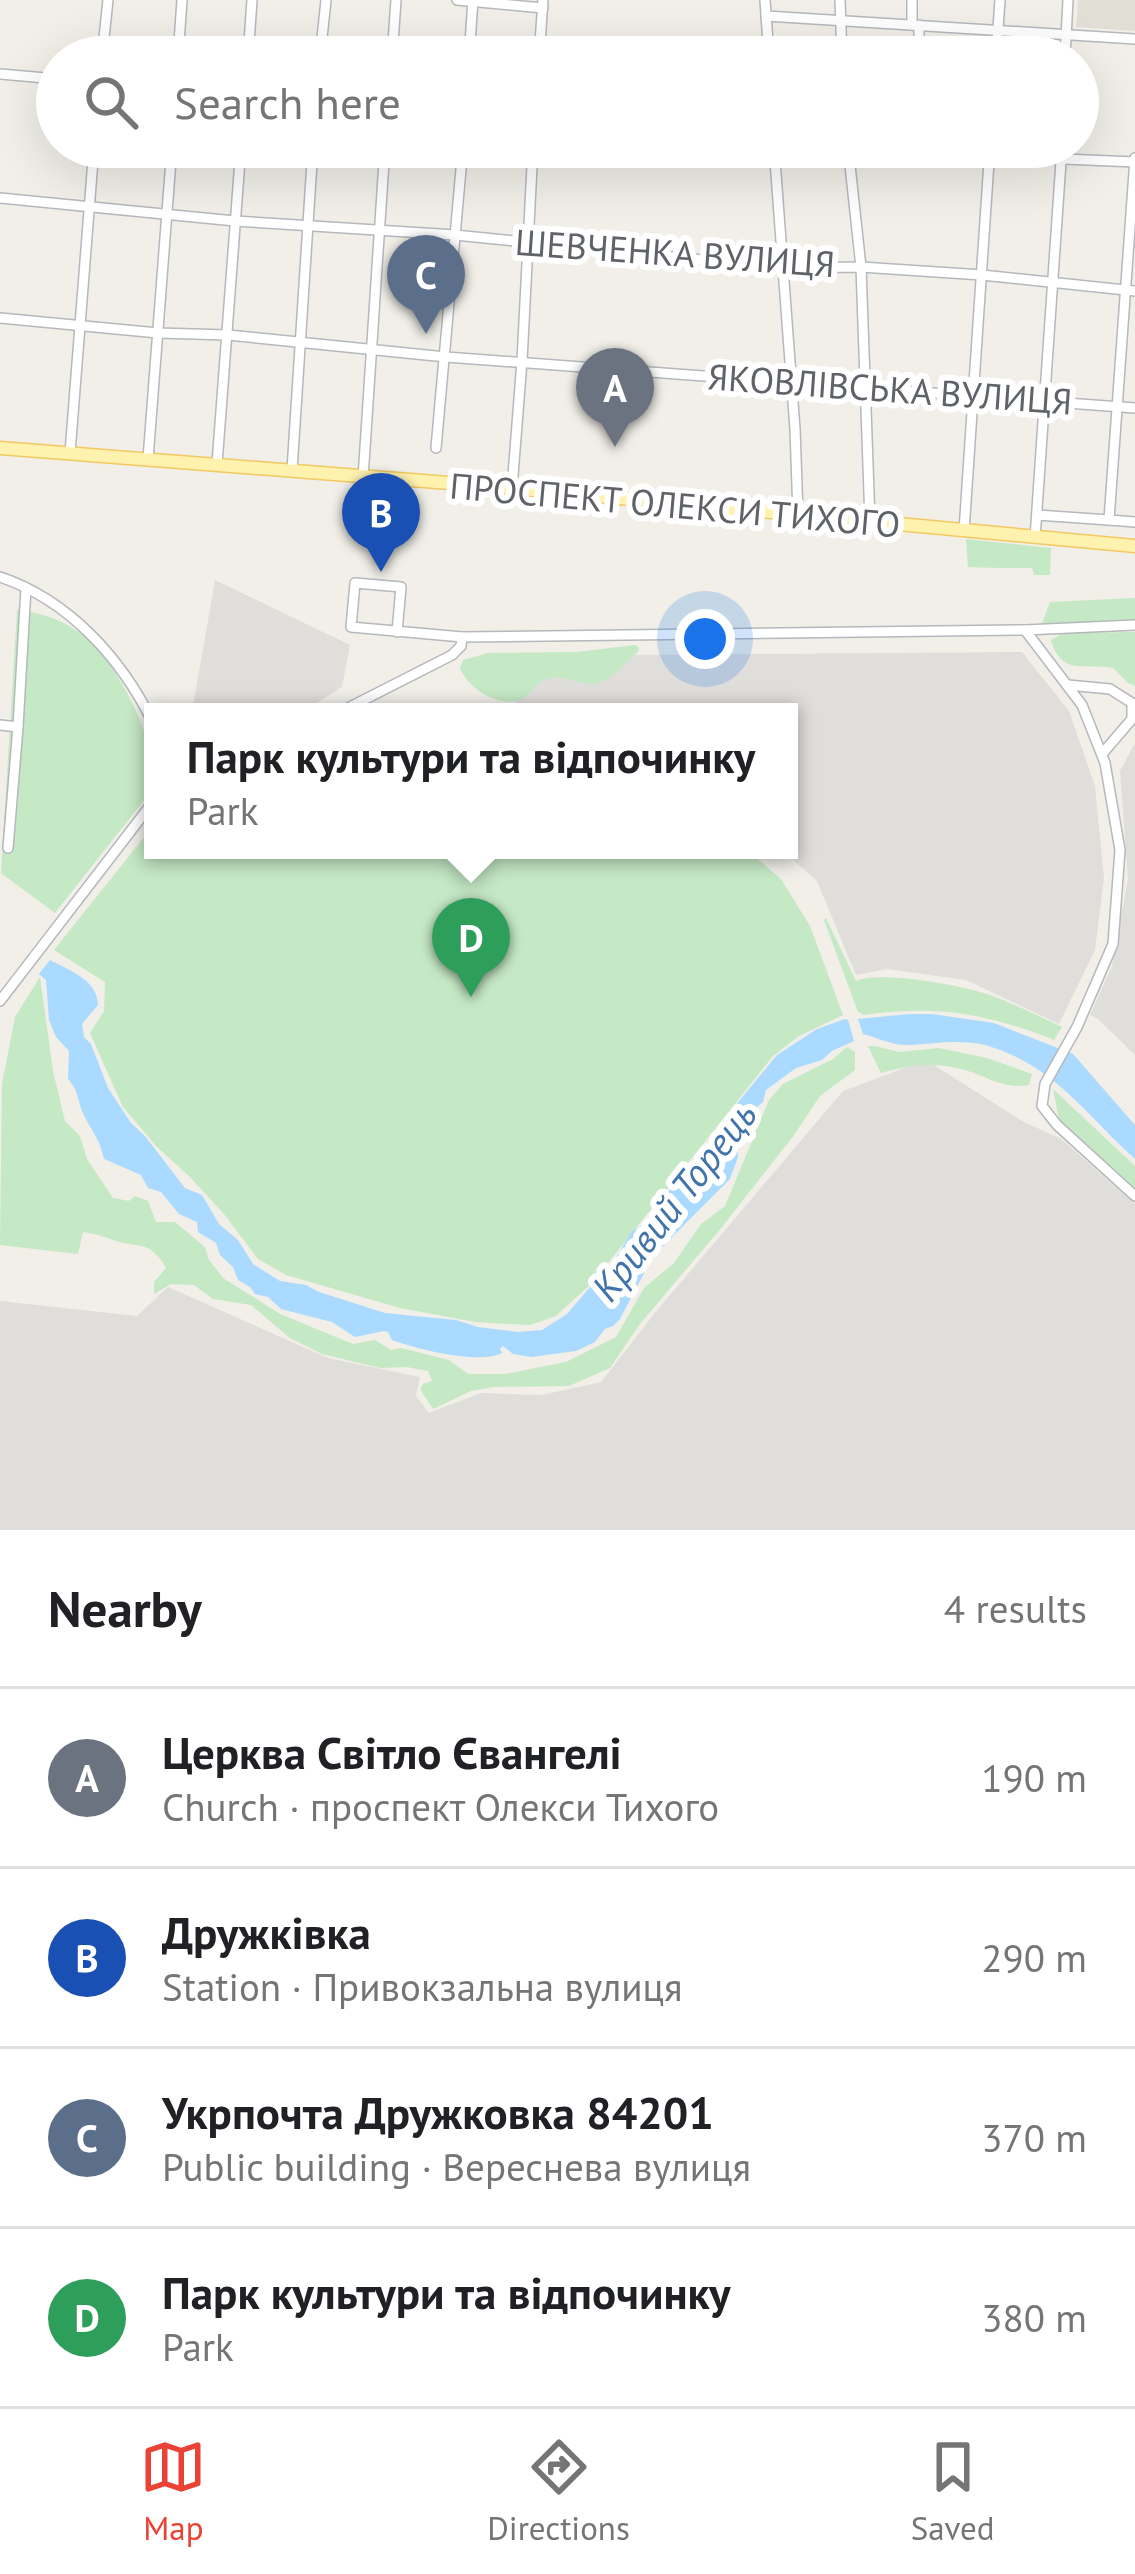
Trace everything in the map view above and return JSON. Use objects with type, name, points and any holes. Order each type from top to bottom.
[{"type":"main road","name":"ПРОСПЕКТ ОЛЕКСИ ТИХОГО","points":[[0,448],[512,488],[1135,546]]},
{"type":"street","points":[[104,36],[108,0]]},
{"type":"street","points":[[179,36],[182,0]]},
{"type":"street","points":[[249,36],[252,0]]},
{"type":"street","points":[[322,36],[326,0]]},
{"type":"street","points":[[393,36],[396,0]]},
{"type":"street","points":[[458,0],[543,4],[541,36]]},
{"type":"street","points":[[765,0],[767,36]]},
{"type":"street","points":[[840,0],[841,36]]},
{"type":"street","points":[[912,0],[917,36]]},
{"type":"street","points":[[998,36],[1000,0]]},
{"type":"street","points":[[1066,34],[1068,0]]},
{"type":"street","points":[[470,36],[473,1]]},
{"type":"street","points":[[766,16],[1094,36]]},
{"type":"street","points":[[1099,36],[1135,39]]},
{"type":"street","points":[[0,74],[36,77]]},
{"type":"street","points":[[1099,156],[1135,160],[1130,290],[1109,520]]},
{"type":"street","points":[[70,453],[93,168]]},
{"type":"street","points":[[148,458],[170,168]]},
{"type":"street","points":[[217,464],[240,168]]},
{"type":"street","points":[[292,470],[312,168]]},
{"type":"street","points":[[363,478],[384,168]]},
{"type":"street","points":[[436,448],[461,168]]},
{"type":"street","points":[[512,488],[531,168]]},
{"type":"street","points":[[775,168],[798,515]]},
{"type":"street","points":[[850,168],[861,267],[870,522]]},
{"type":"street","points":[[964,531],[989,168]]},
{"type":"street","points":[[1035,538],[1061,168]]},
{"type":"street","name":"ШЕВЧЕНКА ВУЛИЦЯ","points":[[0,198],[455,235],[782,268],[861,267],[1130,290]]},
{"type":"street","name":"ЯКОВЛІВСЬКА ВУЛИЦЯ","points":[[0,318],[158,333],[228,334],[446,358],[1135,408]]},
{"type":"street","points":[[1037,515],[1135,522]]},
{"type":"street","points":[[0,577],[26,588],[100,642],[144,708]]},
{"type":"street","points":[[398,632],[401,587],[355,583],[350,627],[398,632],[462,638],[1135,626]]},
{"type":"street","points":[[8,848],[26,588]]},
{"type":"street","points":[[1025,630],[1082,705],[1102,754],[1120,850],[1113,944],[1077,1027],[1045,1084],[1042,1106],[1135,1196]]},
{"type":"street","points":[[358,703],[452,655],[462,638]]},
{"type":"street","points":[[1068,686],[1109,689],[1132,703],[1132,719],[1102,754]]},
{"type":"street","points":[[0,725],[17,727]]},
{"type":"street","points":[[0,1001],[144,814]]},
{"type":"shaded area","points":[[1078,0],[1135,0],[1135,31],[1076,27]]},
{"type":"shaded area","points":[[215,580],[350,645],[342,687],[316,703],[194,703]]},
{"type":"shaded area","points":[[1022,652],[1069,711],[1095,786],[1104,878],[1095,950],[1059,1024],[966,980],[887,969],[856,975],[817,881],[792,859],[798,859],[798,703],[517,703],[470,679],[478,656]]},
{"type":"shaded area","points":[[1135,743],[1135,1055],[1090,1015],[1112,966],[1128,879],[1120,771]]},
{"type":"shaded area","points":[[926,1060],[1022,1121],[1061,1139],[1135,1204],[1135,1530],[0,1530],[0,1301],[137,1316],[168,1287],[328,1358],[420,1377],[416,1396],[429,1413],[481,1393],[542,1395],[601,1382],[843,1091]]},
{"type":"green space","points":[[966,539],[1051,548],[1050,575],[1034,575],[1032,568],[968,567]]},
{"type":"green space","points":[[1135,598],[1135,620],[1042,624],[1050,602]]},
{"type":"green space","points":[[17,610],[61,622],[85,637],[111,667],[144,731],[144,800],[55,913],[1,873]]},
{"type":"green space","points":[[1135,632],[1135,686],[1113,668],[1067,663],[1051,640],[1063,633]]},
{"type":"green space","points":[[635,645],[638,652],[601,682],[551,678],[514,701],[486,695],[460,668],[463,660],[488,653],[577,652]]},
{"type":"green space","points":[[144,837],[144,859],[758,859],[781,879],[810,926],[843,1015],[799,1036],[773,1056],[593,1282],[556,1316],[530,1325],[475,1322],[400,1308],[286,1275],[258,1259],[224,1214],[123,1107],[90,1033],[104,1011],[105,982],[54,950]]},
{"type":"green space","points":[[826,918],[856,981],[902,978],[961,987],[1062,1027],[1054,1040],[960,1014],[864,1015],[858,1012]]},
{"type":"green space","points":[[40,977],[65,1121],[80,1136],[87,1159],[113,1198],[129,1201],[135,1196],[148,1201],[156,1222],[175,1222],[205,1247],[223,1278],[280,1314],[353,1344],[375,1340],[391,1350],[401,1348],[449,1360],[468,1374],[505,1374],[566,1362],[616,1337],[644,1288],[674,1263],[701,1224],[725,1206],[769,1100],[783,1084],[847,1047],[855,1052],[855,1070],[820,1096],[610,1368],[569,1386],[471,1391],[433,1409],[420,1389],[432,1381],[428,1371],[380,1368],[322,1354],[290,1338],[251,1305],[213,1299],[194,1285],[171,1284],[154,1294],[154,1282],[166,1268],[155,1253],[143,1247],[83,1232],[78,1254],[0,1245],[2,1084],[15,1017]]},
{"type":"green space","points":[[868,1046],[899,1052],[939,1048],[1032,1074],[1029,1085],[1019,1086],[937,1065],[881,1073]]},
{"type":"green space","points":[[1053,1089],[1135,1166],[1135,1188],[1059,1119]]},
{"type":"water","name":"Кривий Торець","points":[[50,960],[93,989],[98,1005],[82,1024],[84,1037],[131,1123],[185,1188],[202,1195],[253,1264],[280,1281],[306,1285],[385,1313],[517,1332],[542,1330],[567,1314],[606,1274],[632,1231],[649,1222],[673,1185],[702,1159],[729,1113],[777,1055],[817,1029],[845,1019],[854,1041],[822,1060],[796,1068],[766,1090],[763,1102],[748,1114],[737,1138],[738,1157],[730,1179],[653,1256],[620,1319],[595,1342],[576,1351],[531,1357],[513,1354],[503,1346],[502,1353],[492,1356],[464,1357],[403,1344],[384,1331],[355,1337],[332,1322],[281,1309],[238,1280],[216,1243],[198,1232],[197,1222],[179,1214],[161,1192],[148,1188],[141,1175],[104,1159],[68,1079],[69,1051],[49,1020],[46,980],[39,974]]},
{"type":"water","points":[[909,1014],[994,1023],[1073,1054],[1135,1125],[1135,1159],[1049,1078],[1009,1054],[966,1042],[892,1043],[863,1034],[858,1019]]},
{"type":"place","name":"Укрпочта Дружковка 84201","points":[[426,334]]},
{"type":"place","name":"Церква Світло Євангелі","points":[[615,447]]},
{"type":"place","name":"Дружківка","points":[[381,572]]},
{"type":"place","name":"Парк культури та відпочинку","points":[[471,997]]}]
